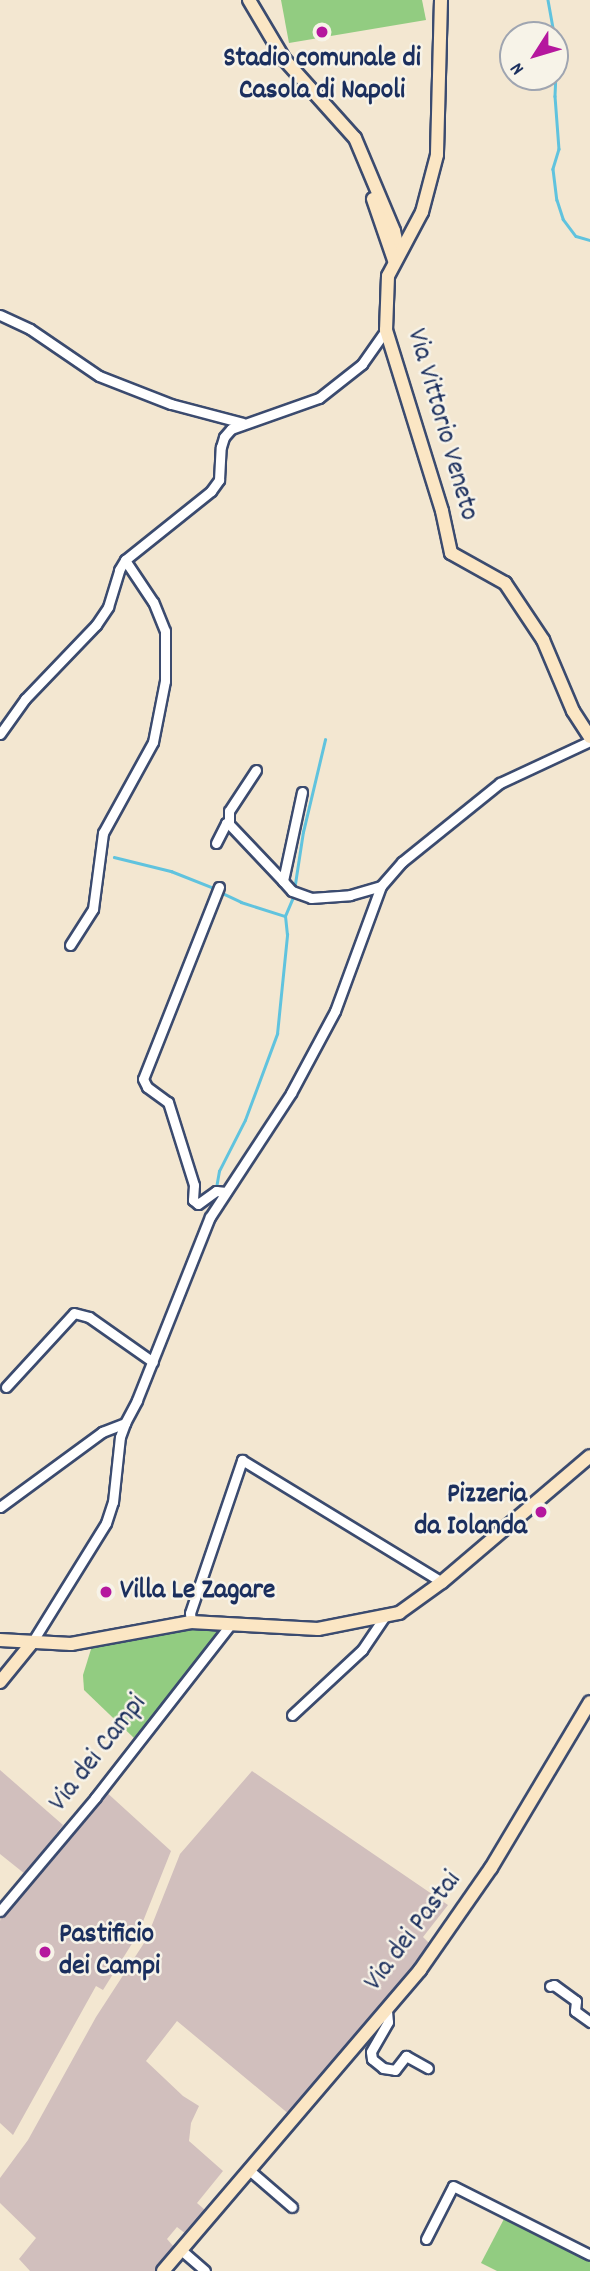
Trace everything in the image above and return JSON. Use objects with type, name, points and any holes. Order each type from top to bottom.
[{"type":"street","points":[[249,0],[284,59],[355,138],[394,231],[397,257]]},
{"type":"street","name":"Via Vittorio Veneto","points":[[441,0],[438,155],[422,212],[387,276],[386,330],[442,511],[451,553],[505,583],[543,640],[573,710],[590,739]]},
{"type":"street","points":[[344,124],[375,205],[382,232],[387,276]]},
{"type":"street","points":[[382,232],[397,257]]},
{"type":"street","points":[[0,315],[30,329],[99,376],[171,404],[243,423]]},
{"type":"street","points":[[0,734],[25,699],[96,625],[108,607],[119,570],[125,560],[211,491],[219,480],[224,437],[243,423],[296,409],[319,398],[362,364],[386,330]]},
{"type":"street","points":[[71,945],[93,909],[103,833],[153,742],[165,681],[165,631],[153,602],[125,560]]},
{"type":"street","points":[[0,1682],[31,1644],[106,1523],[113,1502],[120,1437],[148,1358],[218,1193],[291,1093],[335,1011],[381,886],[402,862],[500,783],[590,739]]},
{"type":"street","points":[[256,771],[229,811],[229,824],[294,892],[311,898],[350,895],[381,886]]},
{"type":"street","points":[[283,881],[302,792]]},
{"type":"street","points":[[216,843],[226,823],[229,824]]},
{"type":"street","points":[[218,1193],[198,1204],[193,1200],[194,1185],[168,1102],[147,1087],[143,1079],[219,887]]},
{"type":"street","points":[[6,1387],[74,1313],[89,1317],[148,1358]]},
{"type":"street","points":[[0,1507],[102,1432],[125,1423]]},
{"type":"street","points":[[0,1640],[31,1644],[71,1644],[191,1622],[318,1629],[398,1613],[442,1582],[590,1456]]},
{"type":"street","points":[[191,1622],[190,1613],[242,1460],[442,1582]]},
{"type":"street","points":[[292,1715],[362,1650],[385,1616]]},
{"type":"street","name":"Via dei Campi","points":[[0,1911],[95,1798],[231,1624]]},
{"type":"street","name":"Via dei Pastai","points":[[163,2271],[248,2169],[387,2011],[456,1922],[590,1702]]},
{"type":"street","points":[[550,1986],[554,1985],[576,2001],[575,2011],[590,2022]]},
{"type":"street","points":[[387,2011],[388,2022],[371,2052],[372,2059],[383,2068],[395,2070],[406,2056],[428,2067]]},
{"type":"street","points":[[248,2169],[292,2207]]},
{"type":"street","points":[[426,2239],[453,2186],[590,2255]]},
{"type":"street","points":[[180,2249],[205,2271]]},
{"type":"shaded area","points":[[0,1770],[63,1825],[25,1874],[0,1854]]},
{"type":"shaded area","points":[[252,1771],[448,1905],[423,1937],[431,1945],[290,2115],[177,2021],[146,2061],[183,2096],[199,2106],[191,2123],[189,2141],[223,2171],[197,2203],[205,2210],[186,2234],[177,2227],[167,2239],[174,2247],[156,2271],[30,2271],[19,2259],[36,2238],[0,2203],[0,2178],[28,2140],[96,2017],[146,1940],[180,1854]]},
{"type":"shaded area","points":[[104,1790],[171,1851],[138,1934],[103,1990],[96,1986],[13,2135],[0,2123],[0,1921],[2,1914]]},
{"type":"green space","name":"Stadio comunale di Casola di Napoli","points":[[281,0],[422,0],[426,20],[289,43]]},
{"type":"green space","points":[[189,1627],[222,1629],[134,1738],[84,1690],[83,1675],[92,1646]]},
{"type":"green space","points":[[505,2217],[590,2260],[590,2271],[497,2271],[481,2263]]},
{"type":"waterway","points":[[548,0],[557,50],[555,96],[559,149],[553,169],[557,200],[563,219],[576,236],[590,240]]},
{"type":"waterway","points":[[216,1188],[219,1171],[245,1120],[277,1034],[287,935],[285,916],[293,897],[303,832],[325,740]]},
{"type":"waterway","points":[[114,857],[171,871],[214,888]]},
{"type":"waterway","points":[[220,892],[241,902],[285,916]]},
{"type":"place","name":"Stadio comunale di Casola di Napoli","points":[[322,32]]},
{"type":"place","name":"Pizzeria da Iolanda","points":[[541,1512]]},
{"type":"place","name":"Villa Le Zagare","points":[[106,1592]]},
{"type":"place","name":"Pastificio dei Campi","points":[[45,1952]]}]
